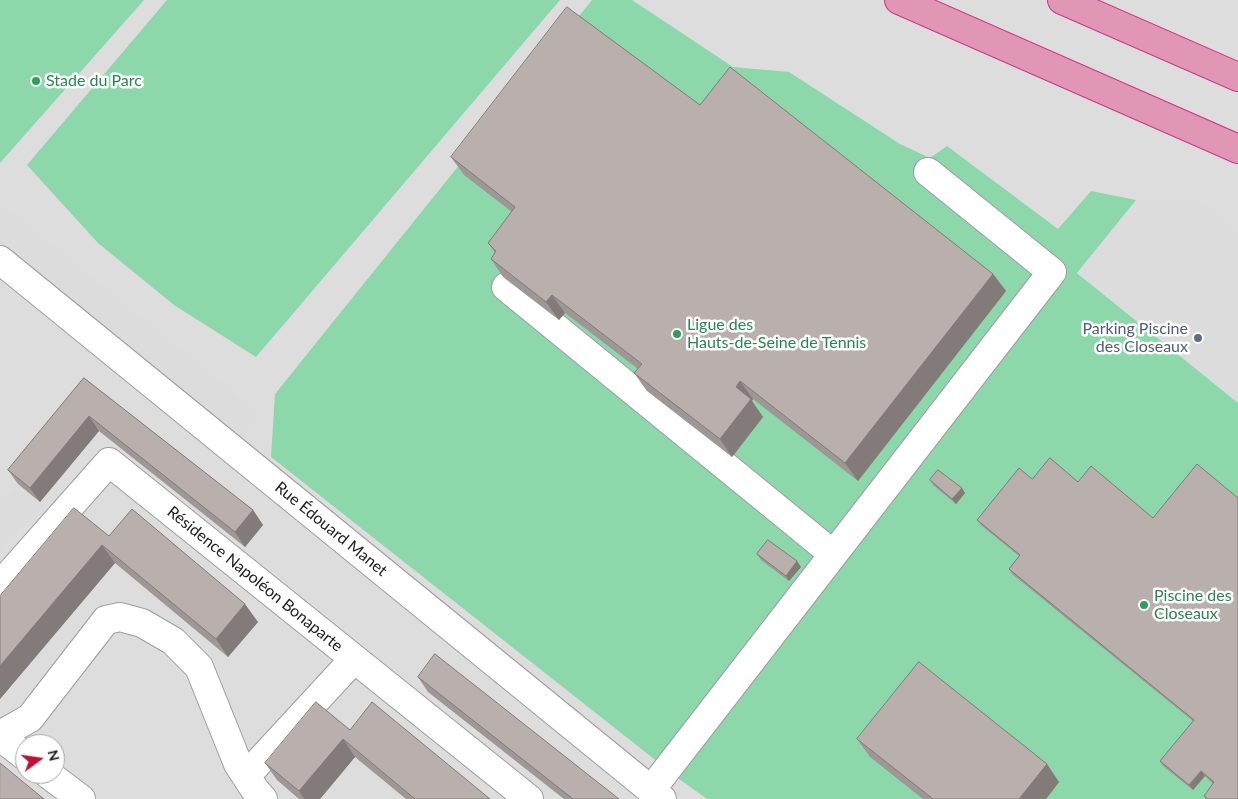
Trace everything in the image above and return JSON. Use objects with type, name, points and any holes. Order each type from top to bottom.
[{"type":"highway","points":[[899,0],[1238,149]]},
{"type":"highway","points":[[1062,0],[1238,77]]},
{"type":"street","points":[[657,794],[833,554],[1052,272],[928,172]]},
{"type":"street","name":"Rue Édouard Manet","points":[[0,260],[657,794]]},
{"type":"street","points":[[506,287],[833,554]]},
{"type":"street","name":"Résidence Napoléon Bonaparte","points":[[0,585],[109,462],[529,799]]},
{"type":"street","points":[[15,748],[0,736],[30,718],[106,620],[120,617],[142,622],[173,642],[199,667],[238,764],[262,799]]},
{"type":"street","points":[[246,776],[354,659]]},
{"type":"street","points":[[61,784],[81,799]]},
{"type":"shaded area","points":[[0,0],[1238,0],[1238,799],[0,799]]},
{"type":"shaded area","name":"Parking Piscine des Closeaux","points":[[1167,199],[1203,205],[1238,234],[1238,402],[1077,273],[1138,200]]},
{"type":"shaded area","points":[[2,206],[258,413],[242,439],[0,246],[0,208]]},
{"type":"shaded area","points":[[18,484],[40,502],[0,551],[0,506]]},
{"type":"green space","name":"Stade du Parc","points":[[0,0],[144,0],[0,163]]},
{"type":"green space","points":[[167,0],[560,0],[256,357],[174,305],[98,243],[27,165]]},
{"type":"green space","name":"Ligue des Hauts-de-Seine de Tennis","points":[[592,0],[632,0],[733,67],[789,72],[900,144],[930,158],[947,146],[1058,229],[1091,191],[1136,200],[1077,273],[1238,403],[1238,799],[707,799],[271,457],[275,394]]},
{"type":"building","points":[[567,7],[700,105],[730,67],[993,274],[845,463],[740,381],[736,387],[751,399],[720,439],[634,373],[642,364],[552,295],[546,302],[491,259],[496,251],[488,243],[515,207],[451,157]]},
{"type":"building","points":[[84,378],[253,510],[235,532],[89,416],[30,488],[8,470]]},
{"type":"building","name":"Piscine des Closeaux","points":[[1050,458],[1078,482],[1091,466],[1153,518],[1197,464],[1238,498],[1237,799],[1208,799],[1204,796],[1214,782],[1201,771],[1189,785],[1160,761],[1194,720],[1009,569],[1020,555],[977,520],[1019,468],[1032,479]]},
{"type":"building","points":[[938,470],[962,488],[952,499],[930,480]]},
{"type":"building","points":[[74,508],[109,536],[132,509],[245,604],[216,639],[102,545],[0,666],[0,596]]},
{"type":"building","points":[[768,540],[797,561],[786,576],[757,554]]},
{"type":"building","points":[[435,654],[619,799],[573,799],[418,677]]},
{"type":"building","points":[[919,662],[1047,764],[1019,799],[933,799],[857,739]]},
{"type":"building","points":[[316,702],[350,730],[372,702],[490,799],[415,799],[343,739],[299,791],[265,763]]},
{"type":"building","points":[[0,763],[15,775],[15,784],[26,784],[44,799],[0,799]]},
{"type":"place","name":"Stade du Parc","points":[[36,81]]},
{"type":"place","name":"Ligue des Hauts-de-Seine de Tennis","points":[[677,334]]},
{"type":"place","name":"Parking Piscine des Closeaux","points":[[1198,338]]},
{"type":"place","name":"Piscine des Closeaux","points":[[1144,605]]}]
